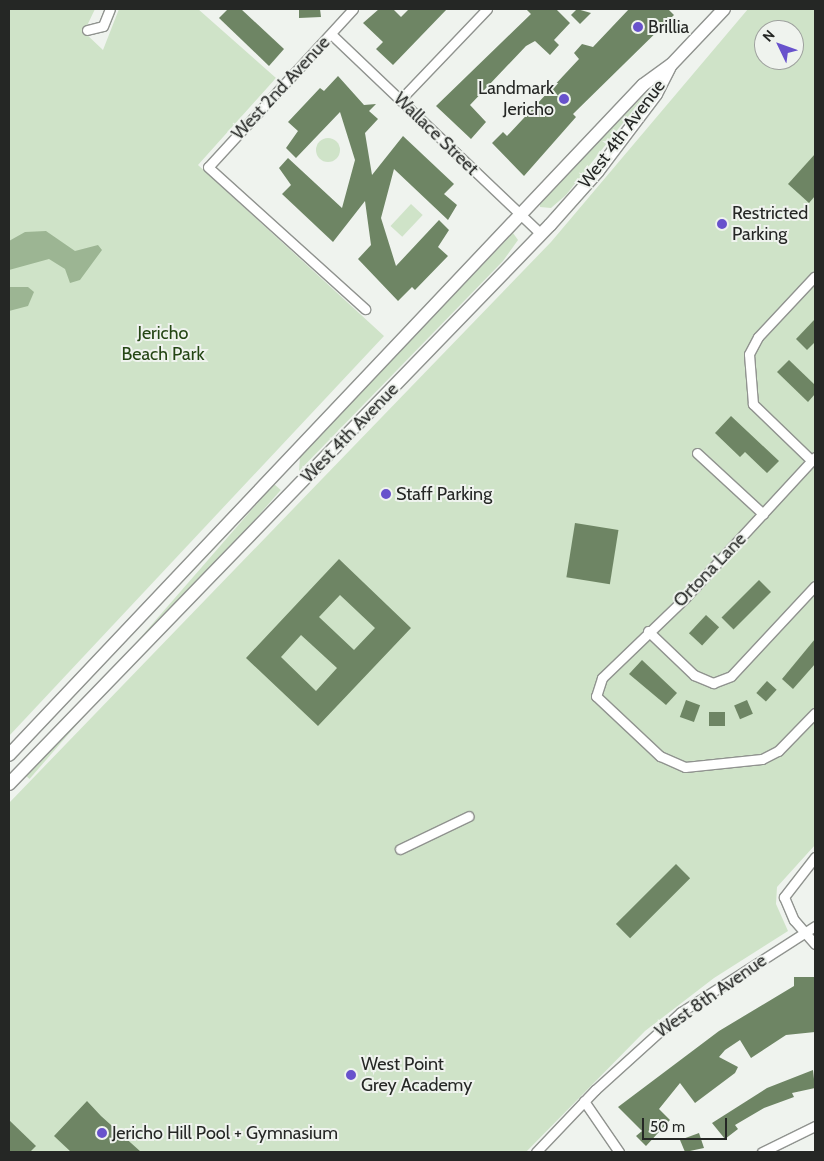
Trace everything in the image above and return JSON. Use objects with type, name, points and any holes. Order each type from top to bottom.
[{"type":"main road","name":"West 4th Avenue","points":[[9,755],[643,85],[671,65],[724,9]]},
{"type":"main road","name":"West 4th Avenue","points":[[9,784],[541,234],[598,171],[656,94],[671,65]]},
{"type":"street","points":[[87,30],[103,26],[110,9]]},
{"type":"street","name":"West 2nd Avenue","points":[[353,9],[208,167],[366,308]]},
{"type":"street","points":[[400,100],[487,9]]},
{"type":"street","name":"Wallace Street","points":[[331,34],[541,234]]},
{"type":"street","points":[[813,459],[753,404],[749,354],[758,337],[815,276]]},
{"type":"street","points":[[697,453],[763,514]]},
{"type":"street","name":"Ortona Lane","points":[[813,459],[684,599],[648,631],[602,678],[596,696],[660,756],[684,767],[762,759],[778,751],[815,713]]},
{"type":"street","points":[[648,631],[694,675],[713,682],[731,676],[815,586]]},
{"type":"street","points":[[400,849],[469,816]]},
{"type":"street","points":[[815,857],[784,897],[804,933],[815,944]]},
{"type":"street","name":"West 8th Avenue","points":[[536,1152],[584,1101],[681,1012],[815,926]]},
{"type":"street","points":[[584,1101],[619,1152]]},
{"type":"street","points":[[762,1152],[815,1126]]},
{"type":"green space","name":"Jericho Beach Park","points":[[9,9],[95,9],[84,32],[103,50],[119,9],[198,9],[276,78],[198,165],[384,336],[9,736]]},
{"type":"green space","points":[[748,9],[815,9],[815,845],[777,887],[776,904],[788,931],[714,978],[645,1031],[526,1152],[9,1152],[9,803],[551,242]]},
{"type":"green space","points":[[649,90],[566,195],[551,208],[540,207],[540,202]]},
{"type":"green space","points":[[328,138],[337,141],[340,150],[337,159],[328,162],[319,159],[316,150],[319,141]]},
{"type":"green space","points":[[411,204],[423,215],[402,237],[391,226]]},
{"type":"green space","points":[[513,233],[518,240],[503,261],[299,471],[300,456]]},
{"type":"green space","points":[[274,484],[281,490],[30,779],[23,773]]},
{"type":"shaded area","points":[[46,231],[75,251],[98,245],[102,250],[80,280],[70,283],[65,269],[49,259],[9,270],[9,241],[25,232]]},
{"type":"shaded area","points":[[9,287],[28,287],[34,292],[28,306],[9,311]]},
{"type":"building","points":[[228,9],[241,9],[284,49],[269,66],[219,18]]},
{"type":"building","points":[[299,9],[320,9],[321,17],[299,18]]},
{"type":"building","points":[[379,9],[393,9],[401,17],[409,9],[447,9],[393,65],[376,49],[383,42],[363,23]]},
{"type":"building","points":[[526,9],[556,9],[570,23],[554,40],[559,45],[550,55],[535,41],[526,46],[470,105],[486,122],[471,139],[436,106],[531,14]]},
{"type":"building","points":[[577,9],[591,13],[580,24],[571,15]]},
{"type":"building","name":"Landmark Jericho","points":[[629,9],[668,9],[674,15],[573,114],[576,117],[524,176],[492,143],[503,132],[507,136],[579,59],[574,53],[582,44],[593,47]]},
{"type":"building","points":[[338,76],[364,105],[376,104],[369,111],[378,119],[365,133],[372,175],[403,136],[454,184],[444,194],[457,205],[448,220],[394,169],[381,218],[396,266],[439,220],[449,230],[438,247],[448,256],[415,290],[412,287],[398,301],[358,259],[371,245],[365,201],[333,242],[282,194],[291,185],[279,168],[288,158],[342,208],[355,160],[340,112],[296,158],[286,148],[298,131],[288,122],[320,88],[324,91]]},
{"type":"building","points":[[815,154],[815,196],[809,203],[788,184]]},
{"type":"building","points":[[815,319],[815,342],[807,350],[796,339]]},
{"type":"building","points":[[789,360],[815,385],[815,394],[808,402],[777,372]]},
{"type":"building","points":[[731,416],[779,461],[767,473],[745,452],[740,457],[715,433]]},
{"type":"building","points":[[575,523],[618,530],[610,584],[566,577]]},
{"type":"building","points":[[339,559],[411,628],[318,726],[246,658]],"holes":[[[340,595],[375,628],[354,650],[319,617]],[[301,635],[337,668],[316,691],[281,657]]]},
{"type":"building","points":[[759,580],[771,592],[734,629],[722,617]]},
{"type":"building","points":[[706,615],[719,627],[702,646],[689,633]]},
{"type":"building","points":[[815,639],[815,664],[793,689],[782,679]]},
{"type":"building","points":[[642,660],[677,693],[666,705],[629,674]]},
{"type":"building","points":[[767,681],[777,690],[766,702],[756,693]]},
{"type":"building","points":[[686,700],[700,705],[694,722],[680,717]]},
{"type":"building","points":[[747,700],[753,714],[740,719],[734,705]]},
{"type":"building","points":[[709,712],[725,712],[725,726],[709,726]]},
{"type":"building","points":[[676,864],[690,878],[630,938],[616,924]]},
{"type":"building","points":[[794,977],[815,977],[815,1032],[786,1035],[751,1058],[740,1040],[725,1050],[719,1057],[738,1067],[735,1073],[695,1103],[680,1083],[659,1109],[670,1120],[646,1146],[636,1136],[642,1131],[618,1107],[719,1031],[794,986]]},
{"type":"building","points":[[813,1070],[815,1088],[792,1093],[794,1097],[764,1108],[735,1125],[738,1129],[725,1139],[712,1123],[767,1088]]},
{"type":"building","points":[[87,1101],[141,1152],[71,1152],[54,1136]]},
{"type":"building","points":[[9,1120],[36,1146],[30,1152],[9,1152]]},
{"type":"building","points":[[699,1133],[704,1148],[685,1152],[680,1140]]},
{"type":"place","name":"Brillia","points":[[638,27]]},
{"type":"place","name":"Landmark Jericho","points":[[564,99]]},
{"type":"place","name":"Restricted Parking","points":[[722,224]]},
{"type":"place","name":"Staff Parking","points":[[386,494]]},
{"type":"place","name":"West Point Grey Academy","points":[[351,1075]]},
{"type":"place","name":"Jericho Hill Pool + Gymnasium","points":[[102,1133]]}]
